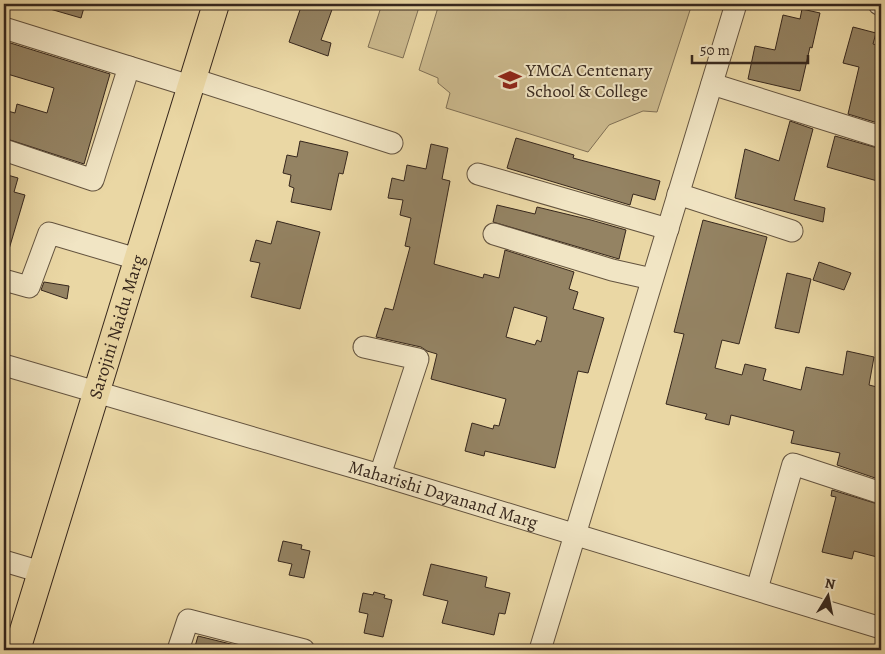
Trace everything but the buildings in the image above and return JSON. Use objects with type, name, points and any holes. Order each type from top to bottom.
[{"type":"main road","name":"Sarojini Naidu Marg","points":[[17,650],[216,4]]},
{"type":"street","points":[[540,650],[736,4]]},
{"type":"street","points":[[4,28],[129,66],[192,82],[392,143]]},
{"type":"street","points":[[4,150],[93,180],[129,66]]},
{"type":"street","points":[[712,84],[881,137]]},
{"type":"street","points":[[478,174],[668,229]]},
{"type":"street","points":[[678,194],[792,231]]},
{"type":"street","points":[[4,280],[29,287],[49,233],[137,259]]},
{"type":"street","points":[[494,234],[612,270],[652,279]]},
{"type":"street","points":[[364,347],[418,359],[380,475]]},
{"type":"street","name":"Maharishi Dayanand Marg","points":[[4,365],[380,475],[881,628]]},
{"type":"street","points":[[757,589],[794,464],[881,493]]},
{"type":"street","points":[[4,561],[41,572]]},
{"type":"street","points":[[178,650],[188,620],[304,650]]},
{"type":"shaded area","points":[[382,4],[420,4],[403,58],[368,47]]},
{"type":"shaded area","points":[[439,4],[692,4],[657,112],[643,111],[609,125],[588,152],[446,108],[450,93],[438,83],[438,78],[419,70]]},
{"type":"place","name":"YMCA Centenary School & College","points":[[510,80]]}]
